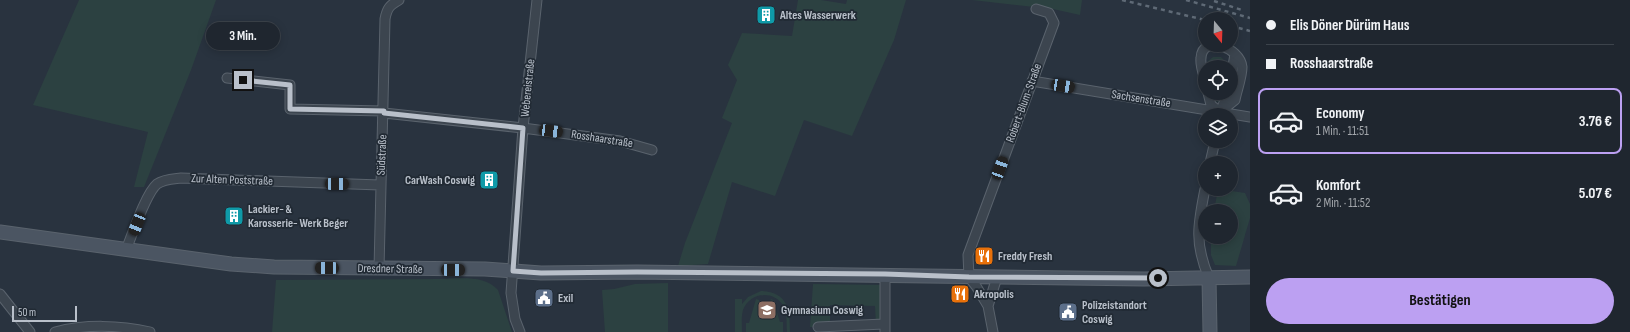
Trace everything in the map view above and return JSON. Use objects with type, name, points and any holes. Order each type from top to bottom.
[{"type":"main road","name":"Dresdner Straße","points":[[0,232],[231,264],[274,267],[485,270],[541,273],[637,272],[885,274],[969,277],[1144,279],[1250,277]]},
{"type":"main road","points":[[1209,278],[1210,332]]},
{"type":"street","name":"Südstraße","points":[[379,269],[380,184],[384,112],[385,19],[387,3],[399,0]]},
{"type":"street","name":"Webereistraße","points":[[520,332],[515,320],[511,293],[523,128],[537,0]]},
{"type":"street","name":"Robert-Blum-Straße","points":[[969,277],[968,255],[1054,23],[1050,12],[1036,9]]},
{"type":"street","points":[[1201,60],[1204,50],[1208,47],[1216,45],[1226,47],[1235,54],[1242,66],[1235,100],[1226,108]]},
{"type":"street","points":[[1234,60],[1235,54]]},
{"type":"street","name":"Rosshaarstraße","points":[[227,78],[290,85],[290,109],[384,112],[620,141],[652,150]]},
{"type":"street","name":"Sachsenstraße","points":[[1032,81],[1198,109]]},
{"type":"street","name":"Sachsenstraße","points":[[1238,115],[1250,117]]},
{"type":"street","name":"Zur Alten Poststraße","points":[[126,250],[147,198],[156,185],[166,180],[181,178],[380,184]]},
{"type":"street","points":[[1204,196],[1198,235],[1202,262],[1209,278]]},
{"type":"street","points":[[818,327],[884,328],[885,274]]},
{"type":"street","points":[[969,277],[988,306],[993,332]]},
{"type":"street","points":[[988,306],[997,277]]},
{"type":"street","points":[[0,294],[30,332]]},
{"type":"street","points":[[55,332],[104,327],[135,328],[150,332]]},
{"type":"green space","points":[[79,0],[216,0],[191,70],[144,187],[134,187],[148,132],[33,105]]},
{"type":"green space","points":[[798,0],[821,0],[846,4],[847,0],[906,0],[894,40],[852,136],[804,120],[775,196],[732,182],[708,264],[678,266],[685,243],[732,123],[722,118],[737,80],[728,65],[742,33],[792,36]]},
{"type":"green space","points":[[972,0],[1082,0],[1080,15],[1035,5],[1034,7]]},
{"type":"green space","points":[[1213,57],[1221,57],[1224,60],[1209,60]]},
{"type":"green space","points":[[1213,100],[1221,100],[1221,102]]},
{"type":"green space","points":[[1238,192],[1245,193],[1250,204],[1250,218],[1236,266],[1215,265],[1211,255],[1211,244],[1238,244],[1238,204],[1215,204],[1217,196],[1238,196]]},
{"type":"green space","points":[[470,278],[478,279],[492,285],[498,290],[512,332],[272,332],[276,280]]},
{"type":"green space","points":[[668,283],[668,332],[605,332],[602,290],[635,284]]},
{"type":"green space","points":[[813,284],[885,285],[884,324],[876,325],[875,306],[830,305],[830,327],[810,327]]},
{"type":"green space","points":[[761,291],[770,292],[777,295],[786,304],[789,316],[790,332],[787,332],[786,314],[783,305],[773,297],[761,295],[750,300],[746,304],[742,313],[742,332],[735,332],[735,299],[742,299],[742,304],[748,297]]},
{"type":"green space","points":[[756,299],[759,301],[773,300],[780,322],[783,322],[783,332],[746,332],[746,323],[749,323]]},
{"type":"railway","points":[[1122,0],[1198,18]]},
{"type":"railway","points":[[1186,0],[1250,18]]},
{"type":"railway","points":[[1214,1],[1242,10]]},
{"type":"railway","points":[[1238,28],[1250,31]]},
{"type":"place","name":"Altes Wasserwerk","points":[[766,15]]},
{"type":"place","name":"CarWash Coswig","points":[[489,180]]},
{"type":"place","name":"Lackier- & Karosserie- Werk Beger","points":[[234,216]]},
{"type":"place","name":"Freddy Fresh","points":[[984,256]]},
{"type":"place","name":"Akropolis","points":[[960,294]]},
{"type":"place","name":"Exil","points":[[544,298]]},
{"type":"place","name":"Gymnasium Coswig","points":[[767,310]]},
{"type":"place","name":"Polizeistandort Coswig","points":[[1068,312]]},
{"type":"route","points":[[243,80],[290,85],[290,109],[384,111],[384,113],[523,128],[513,271],[541,273],[637,272],[885,274],[969,277],[1158,278]]}]
